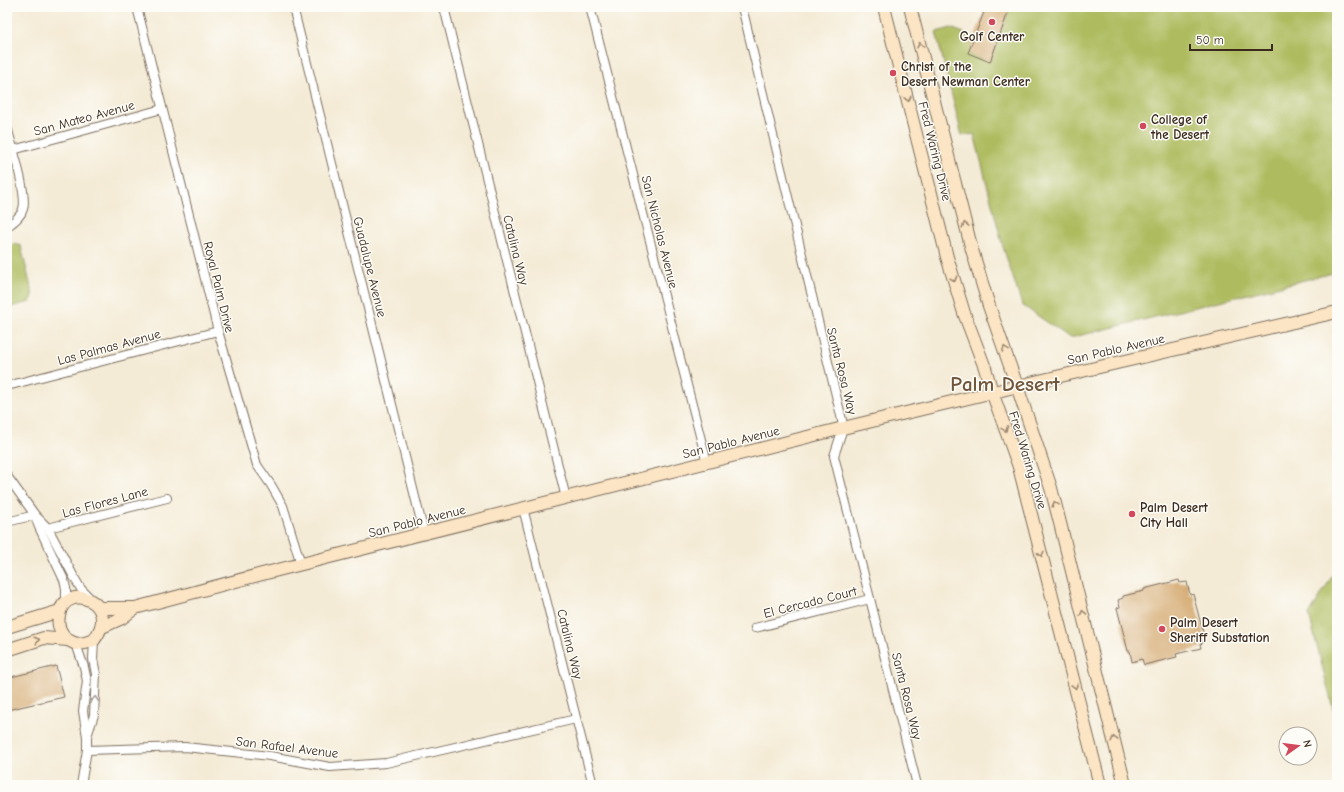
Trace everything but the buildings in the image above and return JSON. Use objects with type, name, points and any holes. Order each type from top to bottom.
[{"type":"main road","name":"Fred Waring Drive","points":[[884,7],[947,257],[960,300],[1019,467],[1100,785]]},
{"type":"main road","name":"Fred Waring Drive","points":[[910,7],[972,250],[989,306],[1017,386],[1060,519],[1125,785]]},
{"type":"main road","name":"San Pablo Avenue","points":[[7,627],[63,607],[75,598],[84,598],[96,605],[135,608],[301,564],[843,428],[1337,312]]},
{"type":"main road","points":[[7,650],[44,638],[85,643],[94,640],[102,627],[102,618],[96,605]]},
{"type":"main road","points":[[63,607],[58,622],[61,634],[72,642]]},
{"type":"main road","name":"San Pablo Avenue","points":[[102,627],[122,618],[135,608]]},
{"type":"street","name":"Royal Palm Drive","points":[[137,7],[218,331],[256,465],[271,485],[283,506],[301,564]]},
{"type":"street","name":"Guadalupe Avenue","points":[[293,7],[424,533]]},
{"type":"street","name":"Catalina Way","points":[[444,7],[566,498]]},
{"type":"street","name":"San Nicholas Avenue","points":[[590,7],[707,463]]},
{"type":"street","name":"Santa Rosa Way","points":[[742,7],[843,428],[834,456],[916,785]]},
{"type":"street","name":"San Mateo Avenue","points":[[13,150],[162,109]]},
{"type":"street","points":[[7,128],[24,194],[23,208],[16,220],[7,227]]},
{"type":"street","name":"Las Palmas Avenue","points":[[7,386],[218,331]]},
{"type":"street","points":[[7,476],[35,515],[48,528],[74,579],[96,605]]},
{"type":"street","name":"Las Flores Lane","points":[[48,528],[58,527],[167,498]]},
{"type":"street","name":"Catalina Way","points":[[523,508],[592,785]]},
{"type":"street","points":[[7,522],[35,515]]},
{"type":"street","points":[[35,515],[39,527],[64,580],[66,588],[63,607]]},
{"type":"street","name":"El Cercado Court","points":[[755,628],[870,599]]},
{"type":"street","points":[[87,736],[94,715],[96,674],[93,659],[94,640]]},
{"type":"street","points":[[72,642],[84,667],[87,681],[83,711],[87,736],[87,750],[81,785]]},
{"type":"street","name":"San Rafael Avenue","points":[[87,750],[185,747],[270,756],[330,767],[386,763],[576,719]]},
{"type":"green space","name":"College of the Desert","points":[[1010,7],[1337,7],[1337,272],[1070,338],[1022,305],[1003,247],[974,134],[962,136],[936,32],[951,28],[974,37],[969,53],[990,62]]},
{"type":"green space","points":[[15,244],[21,246],[33,296],[30,302],[7,308],[7,246]]},
{"type":"green space","points":[[1337,568],[1337,724],[1309,615]]},
{"type":"place","name":"Golf Center","points":[[992,22]]},
{"type":"place","name":"Christ of the Desert Newman Center","points":[[893,73]]},
{"type":"place","name":"College of the Desert","points":[[1143,126]]},
{"type":"place","name":"Palm Desert City Hall","points":[[1132,514]]},
{"type":"place","name":"Palm Desert Sheriff Substation","points":[[1162,629]]},
{"type":"district","name":"Palm Desert","points":[[1005,384]]}]
